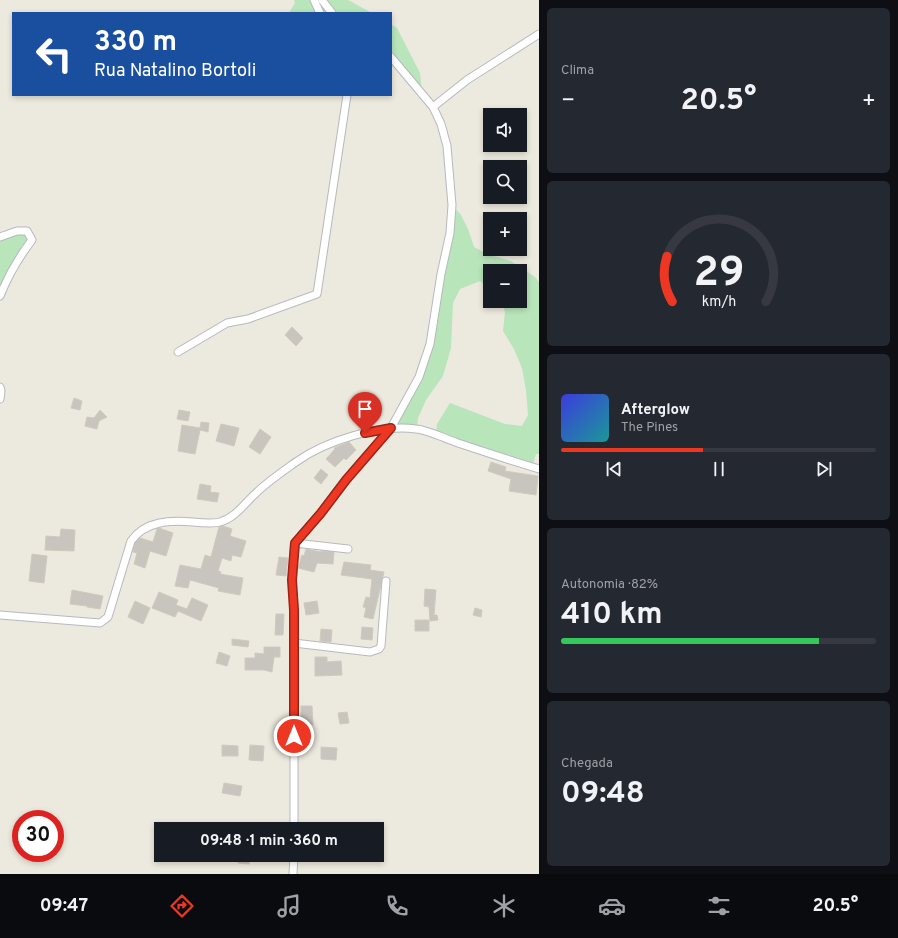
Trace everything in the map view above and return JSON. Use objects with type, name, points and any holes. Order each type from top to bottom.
[{"type":"street","points":[[314,0],[320,12]]},
{"type":"street","points":[[322,0],[331,12]]},
{"type":"street","points":[[433,106],[467,80],[539,34]]},
{"type":"street","points":[[294,822],[294,610],[292,580],[295,543],[321,513],[346,480],[391,428],[419,377],[430,344],[441,274],[450,232],[452,204],[447,146],[442,124],[433,106],[392,58]]},
{"type":"street","points":[[178,352],[227,324],[248,319],[317,294],[347,96]]},
{"type":"street","points":[[0,237],[17,231],[27,231],[32,240],[19,259],[0,296]]},
{"type":"street","points":[[0,387],[2,391],[0,399]]},
{"type":"street","points":[[0,615],[100,623],[108,617],[131,541],[137,533],[146,527],[158,523],[183,521],[210,523],[220,522],[232,517],[256,493],[297,461],[329,443],[344,437],[391,428],[416,429],[492,455],[539,469]]},
{"type":"street","points":[[295,543],[348,549]]},
{"type":"street","points":[[294,643],[370,652],[379,649],[381,646],[386,581]]},
{"type":"street","points":[[292,874],[293,862]]},
{"type":"green space","points":[[294,0],[348,0],[370,12],[290,12],[295,3]]},
{"type":"green space","points":[[392,25],[397,28],[420,73],[422,93],[392,61]]},
{"type":"green space","points":[[452,205],[461,215],[468,229],[474,247],[483,252],[483,256],[494,256],[511,261],[516,264],[483,264],[483,283],[480,281],[460,289],[453,303],[451,348],[443,376],[426,400],[418,418],[417,429],[391,428],[430,344]]},
{"type":"green space","points":[[27,231],[32,240],[0,296],[0,237]]},
{"type":"green space","points":[[527,272],[535,277],[539,282],[539,454],[536,454],[532,467],[436,436],[437,424],[450,403],[505,424],[522,426],[528,415],[526,390],[522,368],[514,349],[503,331],[505,312],[504,308],[527,308]]},
{"type":"building","points":[[292,327],[303,338],[296,346],[285,335]]},
{"type":"building","points":[[74,398],[82,401],[80,410],[71,408]]},
{"type":"building","points":[[100,410],[107,417],[99,421],[97,429],[85,426],[87,417],[94,418]]},
{"type":"building","points":[[179,410],[190,412],[188,421],[177,419]]},
{"type":"building","points":[[201,422],[209,423],[208,432],[200,430],[195,454],[178,451],[182,425],[200,428]]},
{"type":"building","points":[[221,424],[239,428],[234,446],[216,441]]},
{"type":"building","points":[[260,429],[271,437],[260,454],[249,447]]},
{"type":"building","points":[[349,442],[356,450],[346,460],[344,458],[335,467],[326,459],[335,449],[334,448]]},
{"type":"building","points":[[491,462],[506,467],[505,471],[538,476],[536,495],[509,491],[511,479],[488,471]]},
{"type":"building","points":[[321,469],[328,475],[321,484],[314,478]]},
{"type":"building","points":[[200,484],[211,486],[210,492],[219,493],[217,502],[197,499]]},
{"type":"building","points":[[223,526],[232,529],[230,536],[246,541],[241,557],[232,555],[231,561],[222,558],[218,571],[221,572],[220,574],[243,578],[240,595],[218,591],[219,588],[190,580],[188,588],[175,586],[180,565],[201,569],[205,555],[211,557],[219,527]]},
{"type":"building","points":[[159,528],[173,533],[166,556],[150,551],[145,568],[134,564],[137,553],[133,552],[135,543],[140,538],[153,542],[157,529]]},
{"type":"building","points":[[61,529],[75,530],[74,551],[45,550],[46,536],[60,537]]},
{"type":"building","points":[[306,549],[321,552],[334,552],[333,564],[317,563],[314,572],[298,568],[302,555],[304,556]]},
{"type":"building","points":[[32,554],[47,556],[44,583],[29,581]]},
{"type":"building","points":[[279,557],[288,558],[286,576],[276,575]]},
{"type":"building","points":[[344,562],[371,565],[370,570],[384,572],[373,619],[364,617],[366,608],[363,607],[366,597],[370,598],[372,579],[341,575]]},
{"type":"building","points":[[425,589],[436,590],[434,615],[437,615],[438,620],[430,621],[429,607],[424,606]]},
{"type":"building","points":[[72,590],[103,596],[100,609],[70,604]]},
{"type":"building","points":[[159,592],[178,600],[176,605],[187,609],[192,598],[208,605],[201,621],[178,611],[175,617],[152,608]]},
{"type":"building","points":[[135,601],[150,608],[143,624],[128,617]]},
{"type":"building","points":[[317,601],[319,613],[306,615],[304,603]]},
{"type":"building","points":[[475,608],[482,610],[481,617],[473,615]]},
{"type":"building","points":[[276,614],[284,614],[283,635],[275,635]]},
{"type":"building","points":[[415,620],[429,620],[429,631],[415,631]]},
{"type":"building","points":[[362,627],[373,628],[372,640],[361,639]]},
{"type":"building","points":[[321,629],[332,630],[331,642],[320,641]]},
{"type":"building","points":[[232,639],[249,641],[248,647],[232,645]]},
{"type":"building","points":[[264,647],[280,647],[280,657],[274,657],[272,672],[264,670],[245,670],[245,658],[255,658],[255,653],[264,654]]},
{"type":"building","points":[[219,652],[230,656],[227,666],[216,663]]},
{"type":"building","points":[[315,657],[327,657],[327,662],[341,661],[342,675],[315,676]]},
{"type":"building","points":[[301,706],[312,706],[313,725],[301,725]]},
{"type":"building","points":[[347,712],[349,723],[340,724],[338,713]]},
{"type":"building","points":[[222,745],[238,746],[238,756],[222,756]]},
{"type":"building","points":[[250,745],[264,746],[263,761],[249,760]]},
{"type":"building","points":[[321,747],[337,748],[336,760],[321,759]]},
{"type":"building","points":[[224,783],[242,786],[240,796],[222,793]]},
{"type":"building","points":[[238,862],[249,862],[249,864]]},
{"type":"route","points":[[294,736],[294,610],[292,580],[295,543],[321,513],[346,480],[391,428],[365,433]]}]
